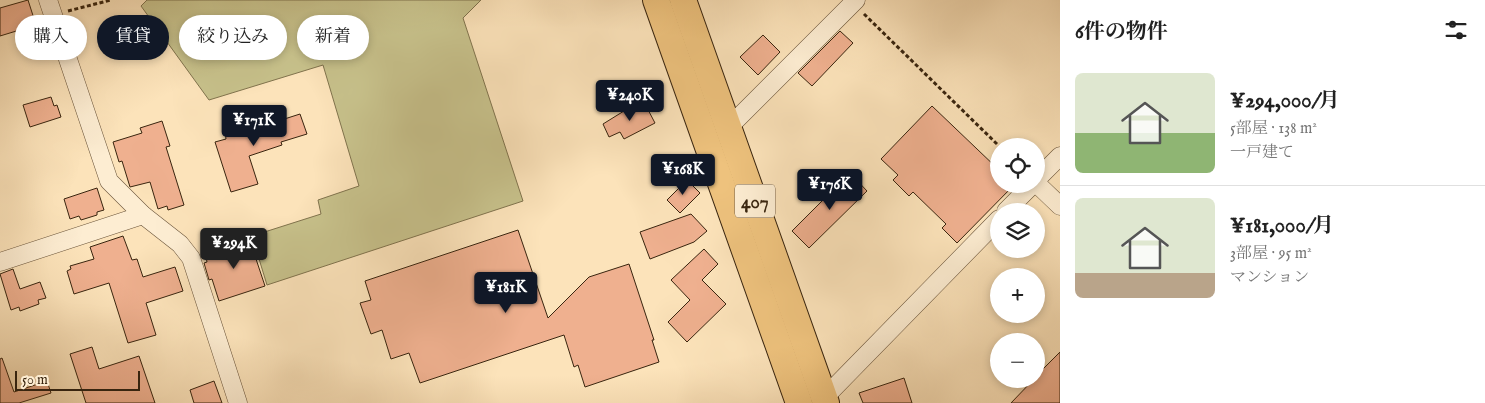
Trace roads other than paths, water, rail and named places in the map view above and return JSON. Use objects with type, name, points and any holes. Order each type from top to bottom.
[{"type":"highway","name":"407","points":[[656,0],[816,401]]},
{"type":"highway","name":"407","points":[[683,0],[729,127],[816,401]]},
{"type":"street","points":[[729,127],[855,2]]},
{"type":"street","points":[[51,7],[108,181],[143,215],[180,244],[191,258],[238,403]]},
{"type":"street","points":[[1045,172],[1060,156]]},
{"type":"street","points":[[1045,192],[1060,206]]},
{"type":"street","points":[[1014,203],[1024,193]]},
{"type":"street","points":[[0,262],[143,215]]},
{"type":"street","points":[[816,401],[990,228]]}]
